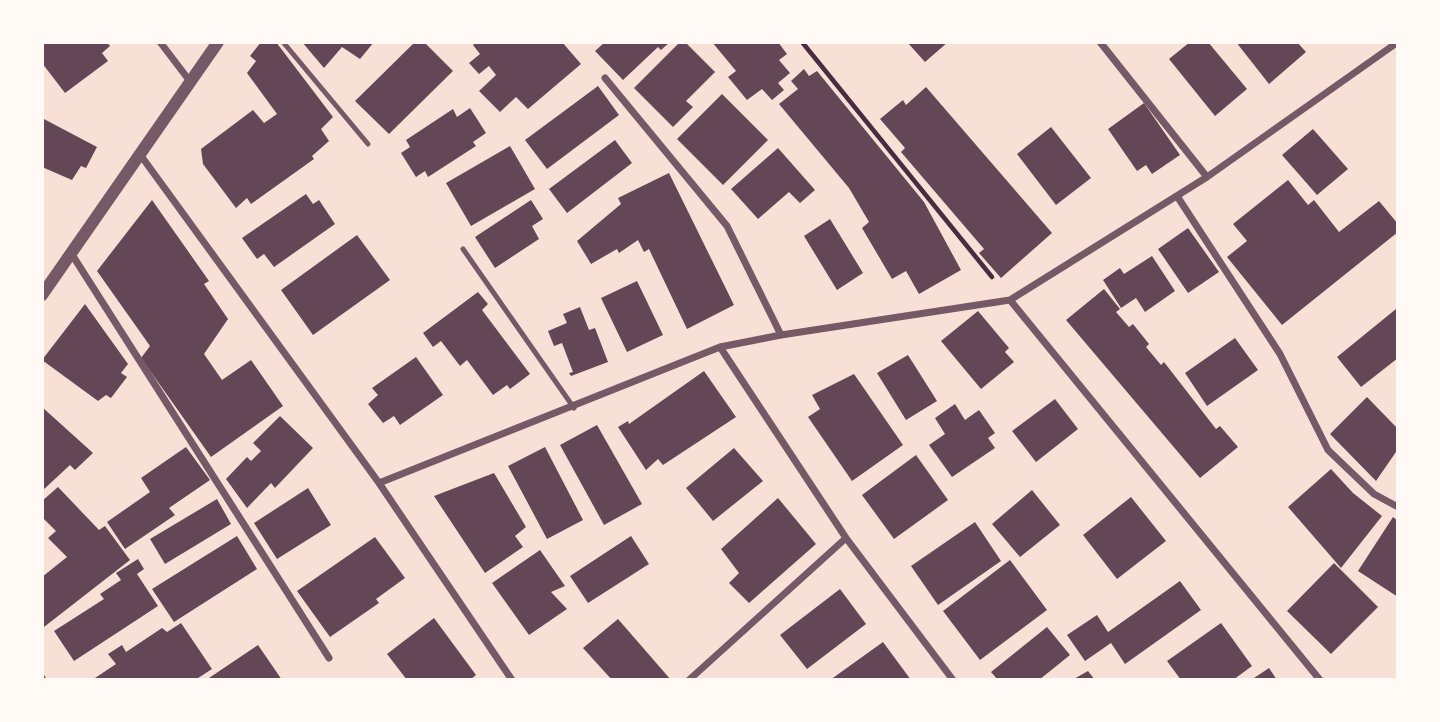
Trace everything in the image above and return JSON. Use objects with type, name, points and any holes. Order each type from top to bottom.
[{"type":"street","points":[[160,42],[189,80]]},
{"type":"street","points":[[42,295],[189,80],[218,42]]},
{"type":"street","points":[[1100,42],[1207,177]]},
{"type":"street","points":[[379,483],[720,348],[781,335],[1010,300],[1207,177],[1398,42]]},
{"type":"street","points":[[605,78],[727,226],[781,335]]},
{"type":"street","points":[[139,153],[379,483],[512,680]]},
{"type":"street","points":[[1177,196],[1280,354],[1328,450],[1374,494],[1398,507]]},
{"type":"street","points":[[71,252],[329,658]]},
{"type":"street","points":[[1010,300],[1320,680]]},
{"type":"street","points":[[720,348],[846,538],[953,680]]},
{"type":"street","points":[[689,680],[846,538]]},
{"type":"lane","points":[[283,42],[368,144]]},
{"type":"lane","points":[[463,249],[574,408]]},
{"type":"path","points":[[802,42],[1010,300]]},
{"type":"building","points":[[42,42],[107,42],[110,46],[102,53],[108,61],[65,93],[42,63]]},
{"type":"building","points":[[261,42],[276,42],[333,117],[321,129],[329,141],[312,156],[314,159],[251,204],[247,198],[236,208],[203,164],[201,149],[253,110],[264,123],[277,114],[247,73],[256,61],[250,56]]},
{"type":"building","points":[[302,42],[374,42],[360,59],[342,47],[324,68]]},
{"type":"building","points":[[415,42],[424,42],[453,71],[389,134],[355,101]]},
{"type":"building","points":[[476,42],[562,42],[581,64],[528,109],[516,97],[500,112],[479,91],[496,75],[489,66],[479,74],[469,63],[480,54],[473,45]]},
{"type":"building","points":[[605,42],[670,42],[661,50],[658,47],[623,80],[595,51]]},
{"type":"building","points":[[680,42],[685,42],[715,72],[686,101],[693,107],[673,127],[634,88]]},
{"type":"building","points":[[712,42],[778,42],[787,54],[779,60],[790,73],[778,83],[784,90],[772,100],[762,89],[747,100],[728,77],[736,71]]},
{"type":"building","points":[[907,42],[948,42],[925,62]]},
{"type":"building","points":[[1190,42],[1208,42],[1247,89],[1215,116],[1169,59]]},
{"type":"building","points":[[1236,42],[1297,42],[1306,52],[1269,84]]},
{"type":"building","points":[[804,69],[809,76],[817,71],[924,202],[961,270],[919,294],[906,271],[892,279],[862,228],[869,222],[849,188],[779,104],[798,89],[791,81]]},
{"type":"building","points":[[598,86],[619,115],[547,169],[525,140]]},
{"type":"building","points":[[926,87],[1052,233],[1001,278],[979,253],[984,249],[901,152],[905,148],[880,119],[903,100],[906,105]]},
{"type":"building","points":[[722,94],[768,140],[723,185],[677,139]]},
{"type":"building","points":[[1144,103],[1180,155],[1152,174],[1146,165],[1137,171],[1108,129]]},
{"type":"building","points":[[470,108],[486,133],[473,142],[476,146],[428,177],[425,171],[416,177],[401,153],[410,147],[406,140],[453,109],[457,117]]},
{"type":"building","points":[[42,118],[97,147],[86,168],[81,166],[72,180],[42,167]]},
{"type":"building","points":[[1051,127],[1091,178],[1056,205],[1017,154]]},
{"type":"building","points":[[1313,129],[1348,169],[1317,195],[1282,155]]},
{"type":"building","points":[[615,140],[632,163],[567,213],[549,189]]},
{"type":"building","points":[[510,146],[535,189],[471,226],[446,183]]},
{"type":"building","points":[[778,148],[815,190],[800,203],[789,192],[758,219],[731,189]]},
{"type":"building","points":[[669,173],[734,305],[687,329],[649,249],[644,252],[638,240],[619,253],[617,249],[591,264],[577,241],[621,204],[618,198]]},
{"type":"building","points":[[1288,180],[1308,205],[1314,200],[1339,232],[1379,201],[1398,224],[1398,232],[1282,325],[1227,257],[1247,241],[1233,224]]},
{"type":"building","points":[[306,194],[313,204],[319,200],[335,224],[274,267],[264,254],[257,259],[242,238]]},
{"type":"building","points":[[152,200],[209,281],[204,284],[228,319],[204,354],[222,380],[251,360],[283,406],[211,457],[141,358],[150,346],[97,271]]},
{"type":"building","points":[[531,200],[543,219],[532,226],[539,239],[495,268],[475,237]]},
{"type":"building","points":[[830,219],[863,273],[837,290],[804,236]]},
{"type":"building","points":[[1188,228],[1219,272],[1188,293],[1158,249]]},
{"type":"building","points":[[357,235],[390,280],[313,335],[281,290]]},
{"type":"building","points":[[1152,256],[1175,291],[1145,312],[1136,298],[1121,308],[1103,280],[1120,268],[1124,274]]},
{"type":"building","points":[[637,281],[663,335],[627,352],[601,298]]},
{"type":"building","points":[[1104,289],[1120,309],[1116,312],[1129,327],[1133,324],[1149,344],[1146,347],[1161,365],[1164,362],[1216,429],[1220,426],[1238,447],[1200,478],[1066,320]]},
{"type":"building","points":[[478,292],[488,304],[482,310],[530,374],[510,389],[507,385],[493,395],[467,360],[460,366],[441,341],[433,347],[423,333]]},
{"type":"building","points":[[85,304],[128,364],[121,373],[127,377],[111,398],[106,395],[98,401],[42,360]]},
{"type":"building","points":[[580,307],[589,330],[595,328],[608,362],[571,376],[569,373],[573,372],[562,343],[554,346],[548,331],[567,323],[563,314]]},
{"type":"building","points":[[1396,309],[1398,358],[1361,387],[1337,357]]},
{"type":"building","points":[[978,311],[1009,348],[1005,352],[1014,362],[981,389],[941,341]]},
{"type":"building","points":[[1235,338],[1258,370],[1207,406],[1185,373]]},
{"type":"building","points":[[908,355],[937,401],[906,420],[877,373]]},
{"type":"building","points":[[416,357],[443,395],[400,425],[394,416],[383,423],[368,404],[378,395],[372,388]]},
{"type":"building","points":[[704,371],[736,417],[663,465],[658,459],[646,470],[618,427],[628,421],[629,424]]},
{"type":"building","points":[[854,374],[903,445],[852,481],[808,417],[820,409],[812,395]]},
{"type":"building","points":[[1367,397],[1398,429],[1398,449],[1376,481],[1330,434]]},
{"type":"building","points":[[1055,399],[1078,429],[1036,462],[1012,431]]},
{"type":"building","points":[[955,404],[965,420],[979,410],[995,433],[988,438],[995,448],[952,477],[929,445],[945,434],[935,418]]},
{"type":"building","points":[[42,407],[93,453],[75,470],[70,465],[42,491]]},
{"type":"building","points":[[280,416],[313,448],[275,488],[271,483],[247,508],[226,479],[247,457],[251,461],[261,451],[253,443]]},
{"type":"building","points":[[597,425],[642,504],[604,525],[560,445]]},
{"type":"building","points":[[186,447],[210,480],[169,508],[175,515],[125,549],[107,522],[150,492],[141,478]]},
{"type":"building","points":[[545,447],[583,520],[547,539],[508,466]]},
{"type":"building","points":[[734,448],[763,481],[713,521],[686,488]]},
{"type":"building","points":[[916,455],[948,500],[894,539],[862,495]]},
{"type":"building","points":[[1331,469],[1353,493],[1382,516],[1341,568],[1288,507]]},
{"type":"building","points":[[494,473],[526,527],[515,536],[523,547],[485,573],[434,496]]},
{"type":"building","points":[[58,487],[99,530],[105,526],[130,560],[44,627],[42,577],[67,557],[48,538],[56,531],[42,517],[42,501]]},
{"type":"building","points":[[308,488],[331,525],[277,559],[254,523]]},
{"type":"building","points":[[1032,490],[1060,525],[1020,557],[992,524]]},
{"type":"building","points":[[1131,497],[1166,541],[1117,579],[1083,535]]},
{"type":"building","points":[[778,498],[816,544],[749,603],[729,583],[739,573],[721,549]]},
{"type":"building","points":[[217,499],[231,524],[165,564],[150,539]]},
{"type":"building","points":[[1393,517],[1398,521],[1398,597],[1358,571]]},
{"type":"building","points":[[975,522],[1001,561],[938,605],[911,566]]},
{"type":"building","points":[[237,536],[257,569],[174,622],[152,589]]},
{"type":"building","points":[[631,536],[649,564],[588,603],[570,576]]},
{"type":"building","points":[[375,537],[405,578],[376,599],[379,603],[330,637],[297,591]]},
{"type":"building","points":[[540,550],[565,586],[551,592],[567,609],[529,635],[492,583]]},
{"type":"building","points":[[138,559],[144,569],[137,574],[158,606],[74,661],[54,631],[104,599],[100,594],[121,580],[116,573]]},
{"type":"building","points":[[1010,560],[1047,610],[980,660],[943,611]]},
{"type":"building","points":[[1334,563],[1378,607],[1331,654],[1287,611]]},
{"type":"building","points":[[1180,581],[1201,610],[1125,664],[1111,643],[1085,661],[1067,635],[1097,615],[1108,632]]},
{"type":"building","points":[[840,589],[866,624],[807,669],[780,635]]},
{"type":"building","points":[[434,618],[476,675],[470,680],[407,680],[387,654]]},
{"type":"building","points":[[618,619],[671,680],[612,680],[583,648]]},
{"type":"building","points":[[181,623],[212,669],[195,680],[92,680],[116,664],[108,654],[122,645],[126,652],[162,628],[167,632]]},
{"type":"building","points":[[1221,623],[1252,666],[1233,680],[1181,680],[1167,661]]},
{"type":"building","points":[[1047,627],[1070,655],[1039,680],[998,680],[991,672]]},
{"type":"building","points":[[883,642],[911,680],[830,680]]},
{"type":"building","points":[[258,645],[282,680],[206,680]]},
{"type":"building","points":[[1269,668],[1277,680],[1251,680]]},
{"type":"building","points":[[1088,671],[1095,680],[1072,680]]}]
